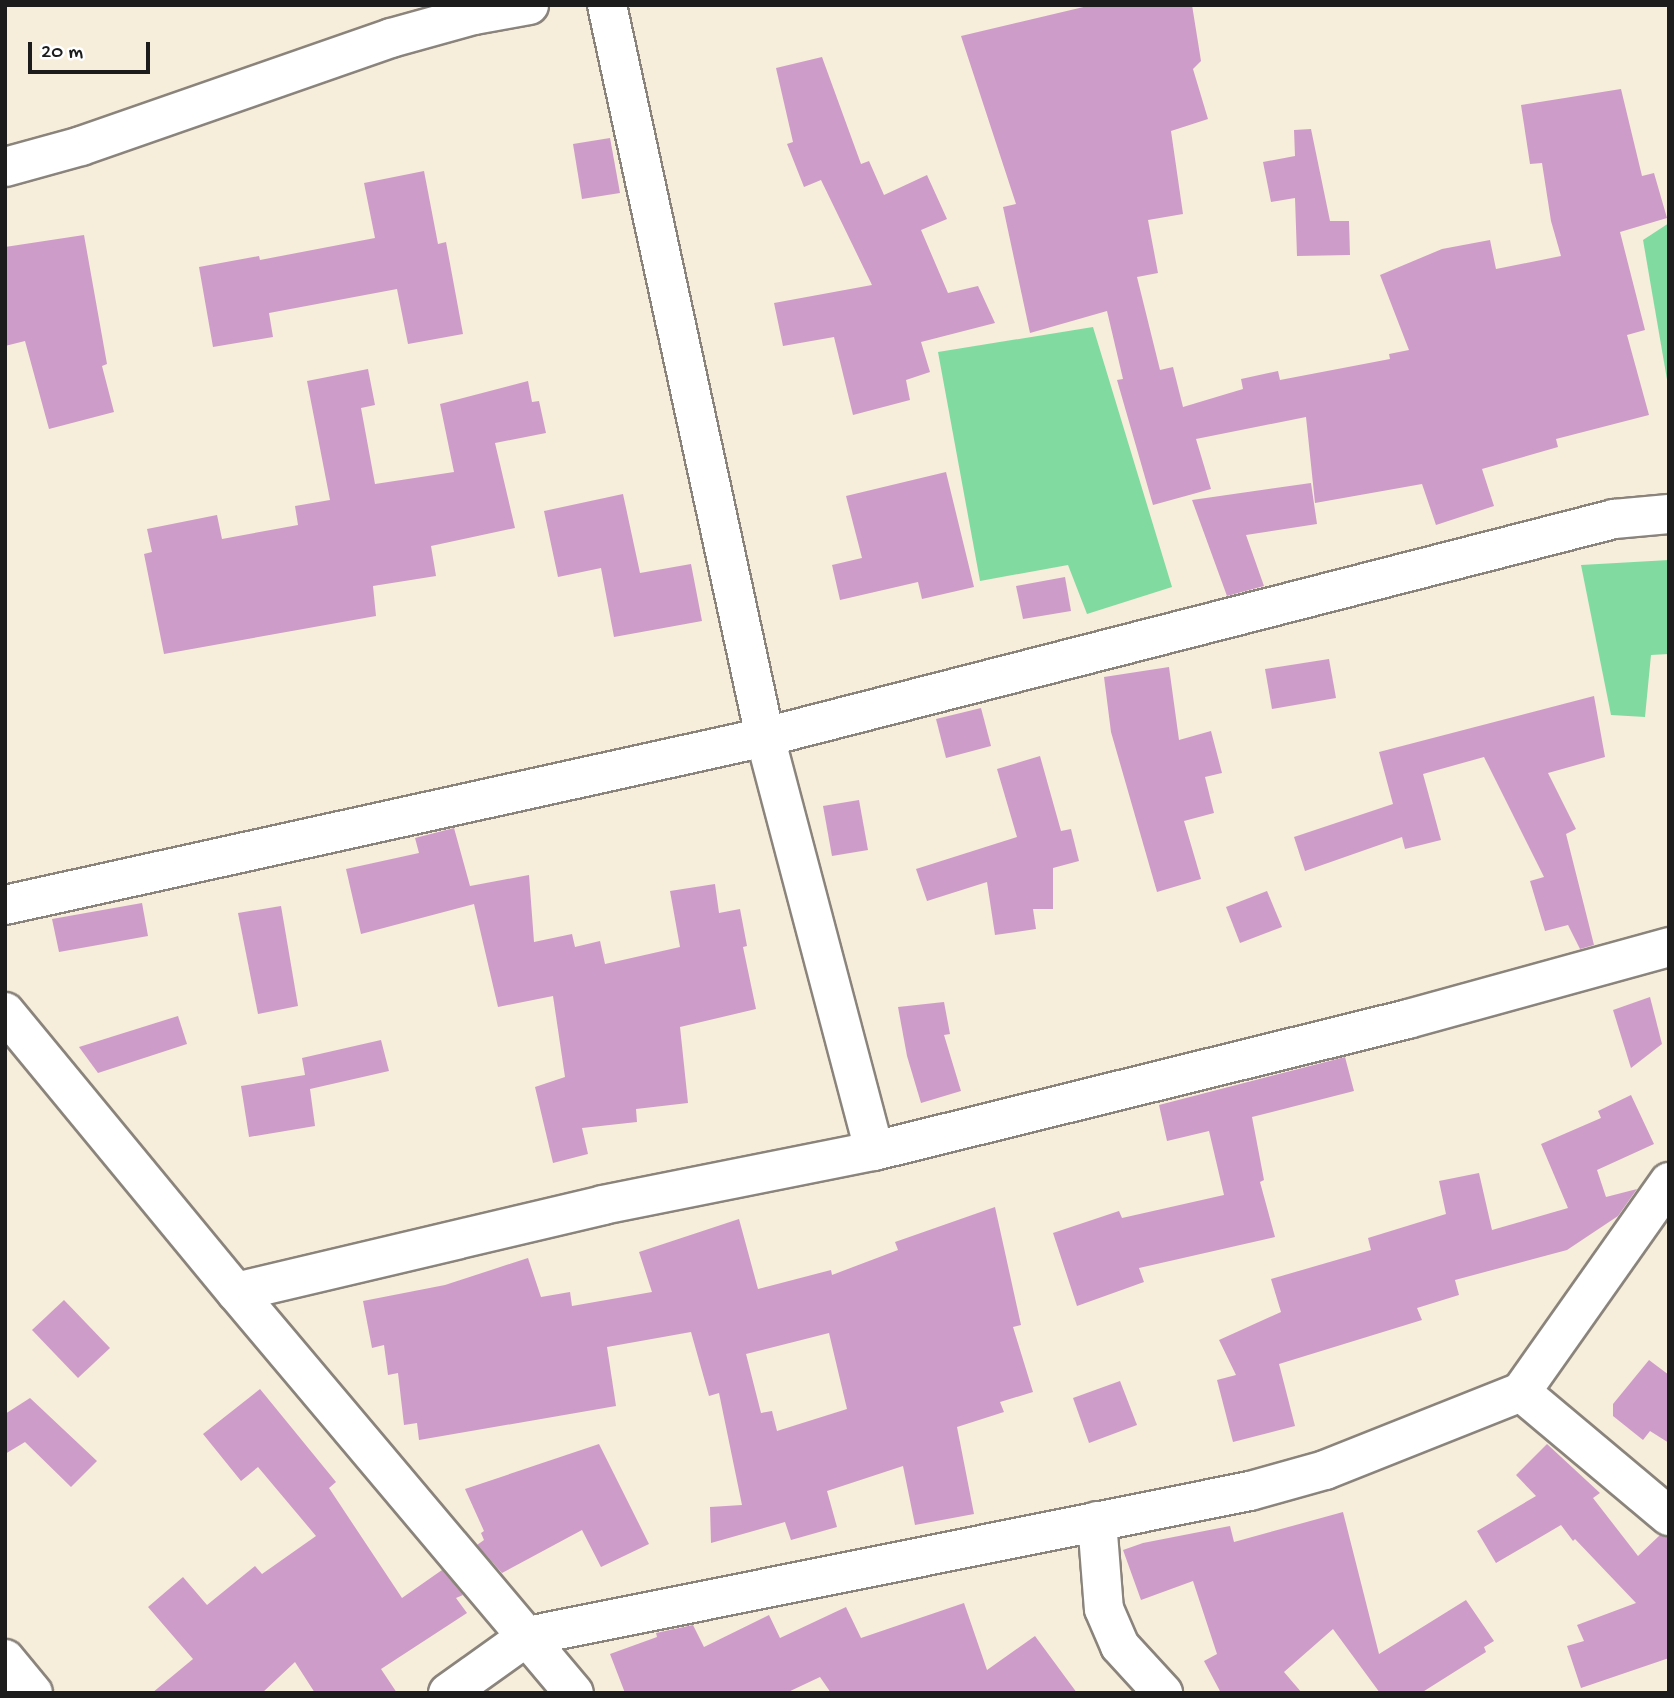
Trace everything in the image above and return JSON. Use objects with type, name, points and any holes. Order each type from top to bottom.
[{"type":"street","points":[[5,167],[81,146],[391,38],[474,15],[529,5]]},
{"type":"street","points":[[607,5],[765,737],[874,1151]]},
{"type":"street","points":[[5,905],[765,737],[1601,522],[1669,514]]},
{"type":"street","points":[[236,1292],[603,1205],[874,1151],[1408,1019],[1669,947]]},
{"type":"street","points":[[5,1012],[236,1292],[574,1693]]},
{"type":"street","points":[[448,1693],[528,1636],[1250,1491],[1325,1470],[1521,1392],[1669,1182]]},
{"type":"street","points":[[1521,1392],[1669,1516]]},
{"type":"street","points":[[1097,1521],[1104,1609],[1120,1646],[1163,1693]]},
{"type":"street","points":[[5,1659],[33,1693]]},
{"type":"green space","points":[[1669,223],[1669,391],[1643,240]]},
{"type":"green space","points":[[1093,327],[1172,587],[1087,614],[1068,565],[980,581],[938,352]]},
{"type":"green space","points":[[1669,560],[1669,654],[1651,655],[1645,717],[1611,715],[1581,565]]},
{"type":"building","points":[[1092,5],[1192,5],[1201,61],[1193,69],[1208,119],[1171,131],[1183,214],[1148,220],[1158,273],[1137,277],[1160,370],[1173,367],[1183,407],[1243,389],[1241,379],[1278,371],[1280,380],[1390,359],[1389,354],[1409,350],[1380,275],[1442,249],[1490,240],[1496,269],[1561,256],[1551,221],[1542,163],[1530,164],[1521,105],[1621,89],[1642,176],[1654,173],[1667,218],[1620,232],[1645,330],[1627,335],[1649,415],[1556,439],[1558,447],[1482,469],[1494,506],[1436,525],[1422,484],[1315,503],[1306,417],[1196,439],[1211,489],[1153,505],[1117,380],[1123,379],[1107,311],[1030,333],[1003,207],[1016,204],[961,36]]},
{"type":"building","points":[[822,57],[861,164],[869,161],[884,195],[927,175],[947,219],[921,230],[948,293],[978,286],[995,323],[921,342],[930,372],[906,380],[910,400],[853,415],[834,337],[783,346],[774,303],[872,285],[821,180],[804,187],[787,144],[793,142],[776,68]]},
{"type":"building","points":[[1311,129],[1330,221],[1349,221],[1350,255],[1297,256],[1295,198],[1271,202],[1263,162],[1295,156],[1294,130]]},
{"type":"building","points":[[610,138],[620,193],[582,199],[573,144]]},
{"type":"building","points":[[424,171],[438,244],[446,242],[463,334],[408,344],[397,289],[269,313],[273,337],[213,347],[199,267],[259,256],[260,260],[375,238],[364,183]]},
{"type":"building","points":[[84,235],[107,364],[102,366],[114,412],[49,429],[25,341],[5,346],[5,247]]},
{"type":"building","points":[[368,369],[375,405],[361,408],[375,484],[454,472],[440,404],[528,381],[532,402],[539,401],[546,433],[495,443],[515,528],[431,546],[436,576],[373,586],[376,616],[164,654],[144,554],[152,552],[147,529],[217,515],[222,539],[298,525],[295,506],[330,500],[307,381]]},
{"type":"building","points":[[946,472],[974,587],[922,599],[918,582],[840,600],[832,565],[862,558],[846,496]]},
{"type":"building","points":[[1311,483],[1317,524],[1246,535],[1264,586],[1227,596],[1192,500]]},
{"type":"building","points":[[623,494],[640,573],[691,564],[702,621],[614,637],[601,568],[558,577],[544,511]]},
{"type":"building","points":[[1065,577],[1071,611],[1023,619],[1016,586]]},
{"type":"building","points":[[1329,659],[1336,698],[1272,709],[1265,669]]},
{"type":"building","points":[[1169,667],[1179,740],[1211,731],[1222,773],[1205,777],[1214,813],[1184,821],[1201,879],[1157,892],[1111,732],[1104,677]]},
{"type":"building","points":[[1594,696],[1605,757],[1548,773],[1576,829],[1566,834],[1594,945],[1580,949],[1568,925],[1545,931],[1530,881],[1544,877],[1484,757],[1423,774],[1441,840],[1405,849],[1402,837],[1305,871],[1294,837],[1393,804],[1379,752]]},
{"type":"building","points":[[981,708],[991,746],[946,758],[936,719]]},
{"type":"building","points":[[1040,756],[1061,831],[1071,829],[1079,861],[1053,868],[1053,909],[1033,909],[1036,929],[995,935],[987,882],[927,901],[916,869],[1017,837],[997,769]]},
{"type":"building","points":[[859,800],[868,850],[832,856],[823,806]]},
{"type":"building","points":[[454,828],[470,886],[529,875],[534,942],[572,934],[575,947],[600,941],[605,964],[680,947],[670,891],[715,884],[719,913],[740,909],[747,946],[743,947],[756,1009],[680,1027],[688,1103],[636,1109],[637,1122],[582,1128],[588,1154],[553,1163],[535,1087],[565,1077],[553,996],[498,1007],[474,904],[361,934],[346,869],[419,853],[415,838]]},
{"type":"building","points":[[1267,891],[1282,927],[1240,943],[1226,907]]},
{"type":"building","points":[[142,903],[148,936],[59,952],[52,919]]},
{"type":"building","points":[[281,906],[298,1006],[258,1014],[238,913]]},
{"type":"building","points":[[1650,997],[1662,1044],[1631,1068],[1613,1010]]},
{"type":"building","points":[[944,1002],[950,1034],[944,1035],[961,1091],[921,1103],[907,1056],[898,1007]]},
{"type":"building","points":[[178,1016],[187,1044],[98,1073],[79,1047]]},
{"type":"building","points":[[381,1040],[389,1071],[310,1089],[315,1126],[249,1137],[241,1086],[305,1075],[302,1058]]},
{"type":"building","points":[[1345,1057],[1354,1091],[1252,1117],[1264,1180],[1260,1182],[1275,1237],[1139,1268],[1144,1282],[1077,1306],[1053,1233],[1119,1211],[1122,1218],[1224,1195],[1209,1131],[1167,1141],[1159,1105]]},
{"type":"building","points":[[1631,1095],[1654,1144],[1597,1170],[1606,1197],[1637,1189],[1618,1216],[1567,1250],[1455,1280],[1459,1295],[1417,1308],[1422,1320],[1279,1364],[1295,1426],[1233,1442],[1217,1380],[1236,1375],[1219,1340],[1281,1312],[1271,1279],[1371,1250],[1368,1238],[1446,1214],[1439,1181],[1479,1173],[1492,1230],[1568,1208],[1541,1144],[1601,1118],[1598,1111]]},
{"type":"building","points":[[995,1207],[1021,1325],[1013,1327],[1033,1392],[1000,1402],[1004,1412],[957,1427],[974,1514],[915,1525],[903,1466],[827,1491],[837,1527],[791,1540],[785,1522],[711,1543],[710,1507],[742,1505],[719,1393],[709,1396],[691,1332],[607,1347],[616,1406],[419,1440],[417,1423],[404,1425],[398,1373],[388,1375],[384,1345],[372,1348],[363,1301],[445,1285],[528,1258],[541,1297],[570,1292],[572,1306],[652,1292],[639,1252],[739,1219],[758,1289],[831,1270],[832,1275],[898,1250],[895,1242]],"holes":[[[829,1333],[847,1409],[777,1431],[772,1411],[761,1413],[746,1354]]]},
{"type":"building","points":[[64,1300],[110,1348],[78,1378],[32,1330]]},
{"type":"building","points":[[1649,1360],[1669,1375],[1669,1443],[1650,1431],[1643,1440],[1613,1416],[1613,1404]]},
{"type":"building","points":[[1120,1381],[1137,1425],[1089,1443],[1073,1398]]},
{"type":"building","points":[[260,1389],[336,1482],[329,1488],[402,1598],[442,1570],[463,1595],[456,1598],[467,1613],[381,1669],[397,1693],[315,1693],[295,1662],[262,1693],[152,1693],[193,1659],[148,1607],[183,1577],[207,1605],[255,1566],[262,1574],[316,1536],[258,1467],[241,1481],[203,1434]]},
{"type":"building","points":[[30,1398],[97,1461],[71,1487],[25,1442],[5,1454],[5,1414]]},
{"type":"building","points":[[599,1444],[649,1544],[601,1567],[582,1530],[502,1573],[477,1545],[484,1540],[481,1533],[484,1531],[465,1489]]},
{"type":"building","points":[[1547,1444],[1600,1493],[1593,1498],[1638,1556],[1660,1535],[1669,1537],[1669,1658],[1581,1688],[1567,1646],[1584,1641],[1577,1625],[1636,1603],[1575,1539],[1573,1541],[1561,1525],[1496,1563],[1477,1531],[1536,1496],[1516,1475]]},
{"type":"building","points":[[1343,1512],[1379,1654],[1466,1600],[1494,1641],[1484,1647],[1486,1652],[1421,1693],[1380,1693],[1333,1629],[1284,1672],[1302,1693],[1221,1693],[1204,1661],[1217,1654],[1193,1581],[1141,1600],[1123,1550],[1143,1543],[1230,1526],[1234,1542]]},
{"type":"building","points":[[964,1603],[987,1670],[1035,1636],[1077,1693],[831,1693],[820,1677],[786,1693],[625,1693],[610,1654],[657,1637],[656,1633],[693,1625],[704,1647],[769,1615],[780,1638],[846,1607],[861,1638]]}]
